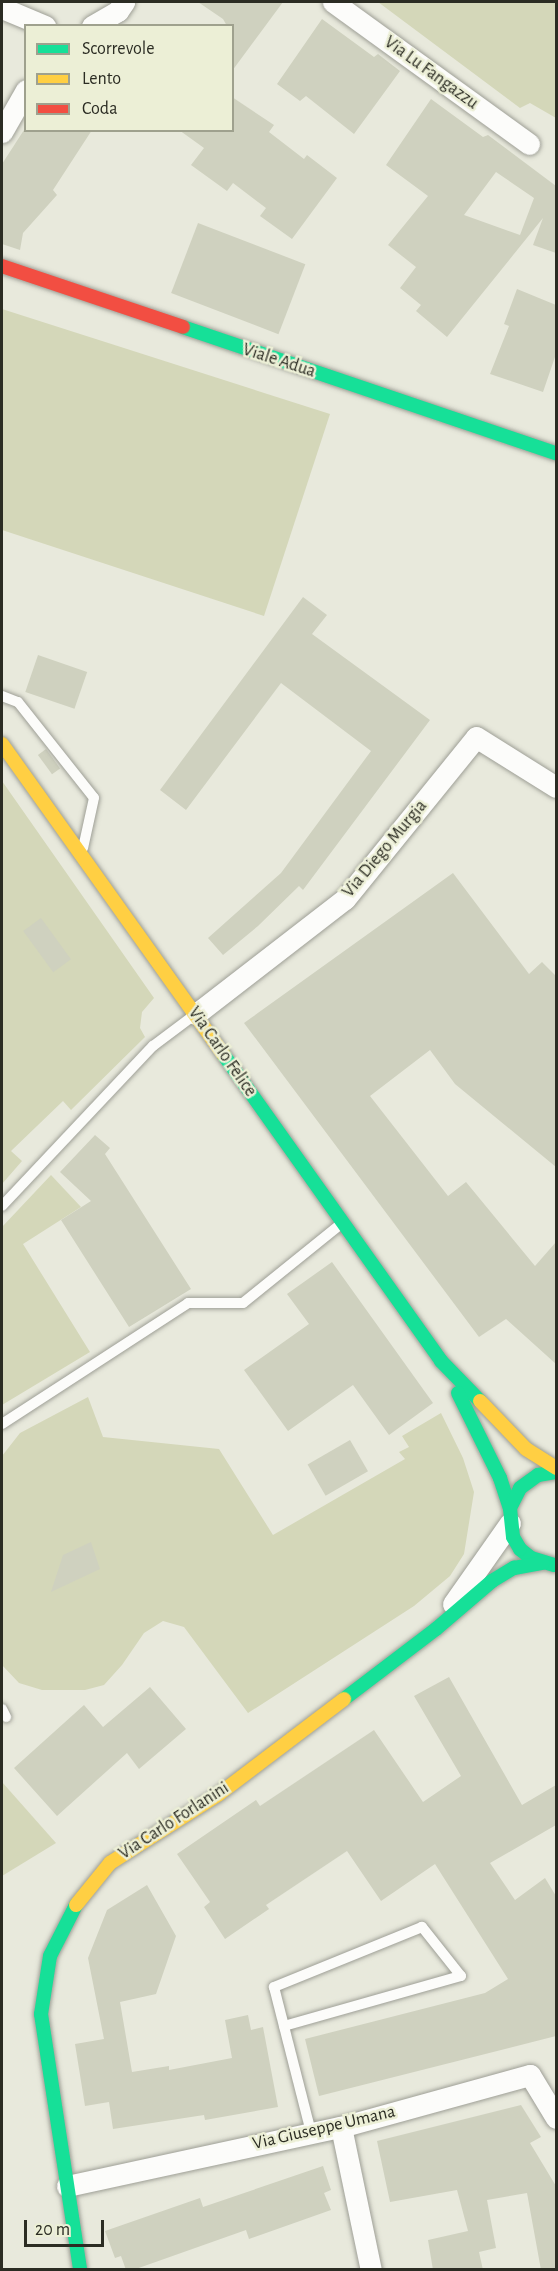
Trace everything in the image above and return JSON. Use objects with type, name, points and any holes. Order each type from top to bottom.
[{"type":"main road","name":"Viale Adua","points":[[2,266],[556,453]]},
{"type":"main road","name":"Via Carlo Felice","points":[[2,744],[441,1361],[526,1449],[556,1468]]},
{"type":"main road","name":"Via Carlo Felice","points":[[441,1361],[500,1478],[513,1537],[520,1549],[550,1564]]},
{"type":"main road","points":[[510,1516],[520,1488],[538,1476],[556,1472]]},
{"type":"main road","name":"Via Carlo Forlanini","points":[[80,2270],[41,2014],[50,1956],[70,1913],[110,1863],[219,1794],[436,1629],[492,1581],[514,1568],[550,1564]]},
{"type":"street","points":[[95,24],[118,10],[124,2]]},
{"type":"street","name":"Via Lu Fangazzu","points":[[333,2],[529,144]]},
{"type":"street","points":[[2,8],[40,24]]},
{"type":"street","points":[[2,132],[24,94]]},
{"type":"street","name":"Via Diego Murgia","points":[[196,1014],[345,899],[476,737],[556,787]]},
{"type":"street","name":"Via Carlo Forlanini","points":[[436,1629],[510,1516]]},
{"type":"street","name":"Via Giuseppe Umana","points":[[68,2186],[341,2127],[530,2075],[556,2118]]},
{"type":"street","points":[[341,2127],[371,2270]]},
{"type":"lane","points":[[2,696],[18,702],[94,798],[81,858]]},
{"type":"lane","points":[[2,1206],[153,1047],[196,1014]]},
{"type":"lane","points":[[2,1424],[188,1303],[243,1303],[342,1223]]},
{"type":"lane","points":[[284,2026],[461,1976],[422,1927],[274,1987],[311,2132]]},
{"type":"green space","points":[[378,2],[556,2],[556,118],[530,103],[520,108]]},
{"type":"green space","points":[[2,309],[330,414],[264,616],[2,530]]},
{"type":"green space","points":[[2,781],[154,998],[142,1012],[140,1028],[145,1037],[71,1110],[63,1101],[11,1151],[22,1161],[2,1184]]},
{"type":"green space","points":[[51,1175],[81,1207],[23,1244],[90,1352],[2,1405],[2,1227]]},
{"type":"green space","points":[[88,1397],[103,1437],[219,1449],[273,1535],[405,1459],[399,1452],[409,1447],[402,1436],[441,1413],[463,1458],[474,1492],[464,1554],[450,1576],[414,1606],[248,1713],[184,1627],[163,1621],[144,1633],[122,1665],[104,1685],[85,1690],[42,1690],[19,1683],[2,1665],[2,1456],[20,1433]]},
{"type":"green space","points":[[2,1782],[56,1843],[2,1876]]},
{"type":"building","points":[[198,2],[283,2],[234,68],[234,24],[226,24],[223,19]]},
{"type":"building","points":[[322,19],[374,57],[378,54],[400,71],[354,134],[306,96],[300,101],[277,84]]},
{"type":"building","points":[[234,98],[274,125],[269,132],[304,159],[307,155],[337,178],[292,239],[260,216],[266,208],[233,183],[227,191],[191,165],[204,148],[182,132],[234,132]]},
{"type":"building","points":[[431,99],[483,137],[488,135],[556,186],[556,253],[533,245],[543,218],[447,337],[416,311],[421,305],[400,288],[416,267],[388,245],[428,196],[386,165]],"holes":[[[496,172],[534,198],[520,235],[464,215]]]},
{"type":"building","points":[[24,130],[24,132],[91,132],[53,190],[57,195],[23,233],[20,250],[2,244],[2,164]]},
{"type":"building","points":[[198,223],[305,264],[278,334],[171,293]]},
{"type":"building","points":[[517,289],[556,305],[556,354],[543,392],[490,374],[509,326],[504,324]]},
{"type":"building","points":[[303,597],[327,615],[312,634],[430,720],[303,890],[299,886],[258,926],[223,955],[208,938],[281,873],[371,751],[281,683],[186,810],[160,790]]},
{"type":"building","points":[[38,655],[87,672],[74,709],[25,692]]},
{"type":"building","points":[[46,749],[60,768],[52,774],[38,755]]},
{"type":"building","points":[[453,873],[529,974],[542,962],[556,976],[556,1167],[455,1084],[430,1050],[370,1096],[448,1196],[466,1182],[535,1266],[556,1242],[556,1364],[506,1319],[479,1337],[244,1023]]},
{"type":"building","points":[[41,918],[71,959],[53,972],[23,931]]},
{"type":"building","points":[[95,1135],[110,1148],[105,1154],[191,1289],[129,1327],[61,1220],[91,1201],[60,1172]]},
{"type":"building","points":[[332,1262],[433,1403],[389,1435],[353,1385],[288,1431],[244,1370],[309,1324],[287,1294]]},
{"type":"building","points":[[350,1440],[368,1471],[326,1496],[308,1464]]},
{"type":"building","points":[[91,1542],[100,1569],[51,1592],[63,1555]]},
{"type":"building","points":[[449,1677],[522,1805],[556,1785],[556,1825],[490,1863],[515,1900],[545,1878],[556,1896],[556,2036],[319,2096],[305,2039],[485,1993],[508,1979],[435,1864],[381,1901],[347,1851],[266,1905],[269,1909],[225,1939],[204,1907],[210,1902],[177,1854],[256,1800],[260,1806],[374,1730],[423,1802],[461,1776],[414,1696]]},
{"type":"building","points":[[150,1687],[186,1729],[139,1769],[127,1753],[57,1816],[14,1768],[84,1705],[103,1727]]},
{"type":"building","points":[[147,1885],[176,1936],[156,1994],[120,2002],[132,2072],[169,2066],[169,2070],[232,2058],[225,2020],[248,2015],[251,2030],[263,2027],[278,2107],[205,2120],[204,2115],[113,2129],[109,2102],[85,2106],[75,2044],[104,2039],[88,1958],[107,1910]]},
{"type":"building","points":[[521,2105],[541,2137],[530,2143],[556,2186],[556,2270],[541,2270],[527,2193],[487,2200],[496,2248],[479,2252],[483,2270],[433,2270],[428,2240],[468,2231],[457,2190],[390,2202],[377,2141]]},
{"type":"building","points":[[323,2166],[331,2190],[324,2193],[331,2210],[249,2239],[246,2230],[133,2270],[126,2270],[121,2256],[115,2258],[105,2231],[200,2198],[203,2207]]},
{"type":"traffic: fast","points":[[183,327],[556,453]]},
{"type":"traffic: fast","points":[[223,1054],[441,1361],[480,1401]]},
{"type":"traffic: fast","points":[[458,1393],[500,1478],[510,1508]]},
{"type":"traffic: fast","points":[[554,1565],[531,1558],[520,1549],[513,1537],[510,1508],[520,1488],[538,1475],[556,1472]]},
{"type":"traffic: fast","points":[[344,1699],[436,1629],[492,1581],[514,1568],[543,1563]]},
{"type":"traffic: fast","points":[[76,1905],[50,1956],[41,2014],[80,2270]]},
{"type":"traffic: slow","points":[[2,744],[223,1054]]},
{"type":"traffic: slow","points":[[480,1401],[526,1449],[556,1468]]},
{"type":"traffic: slow","points":[[76,1905],[110,1863],[219,1794],[344,1699]]},
{"type":"traffic: jam","points":[[2,266],[183,327]]}]
